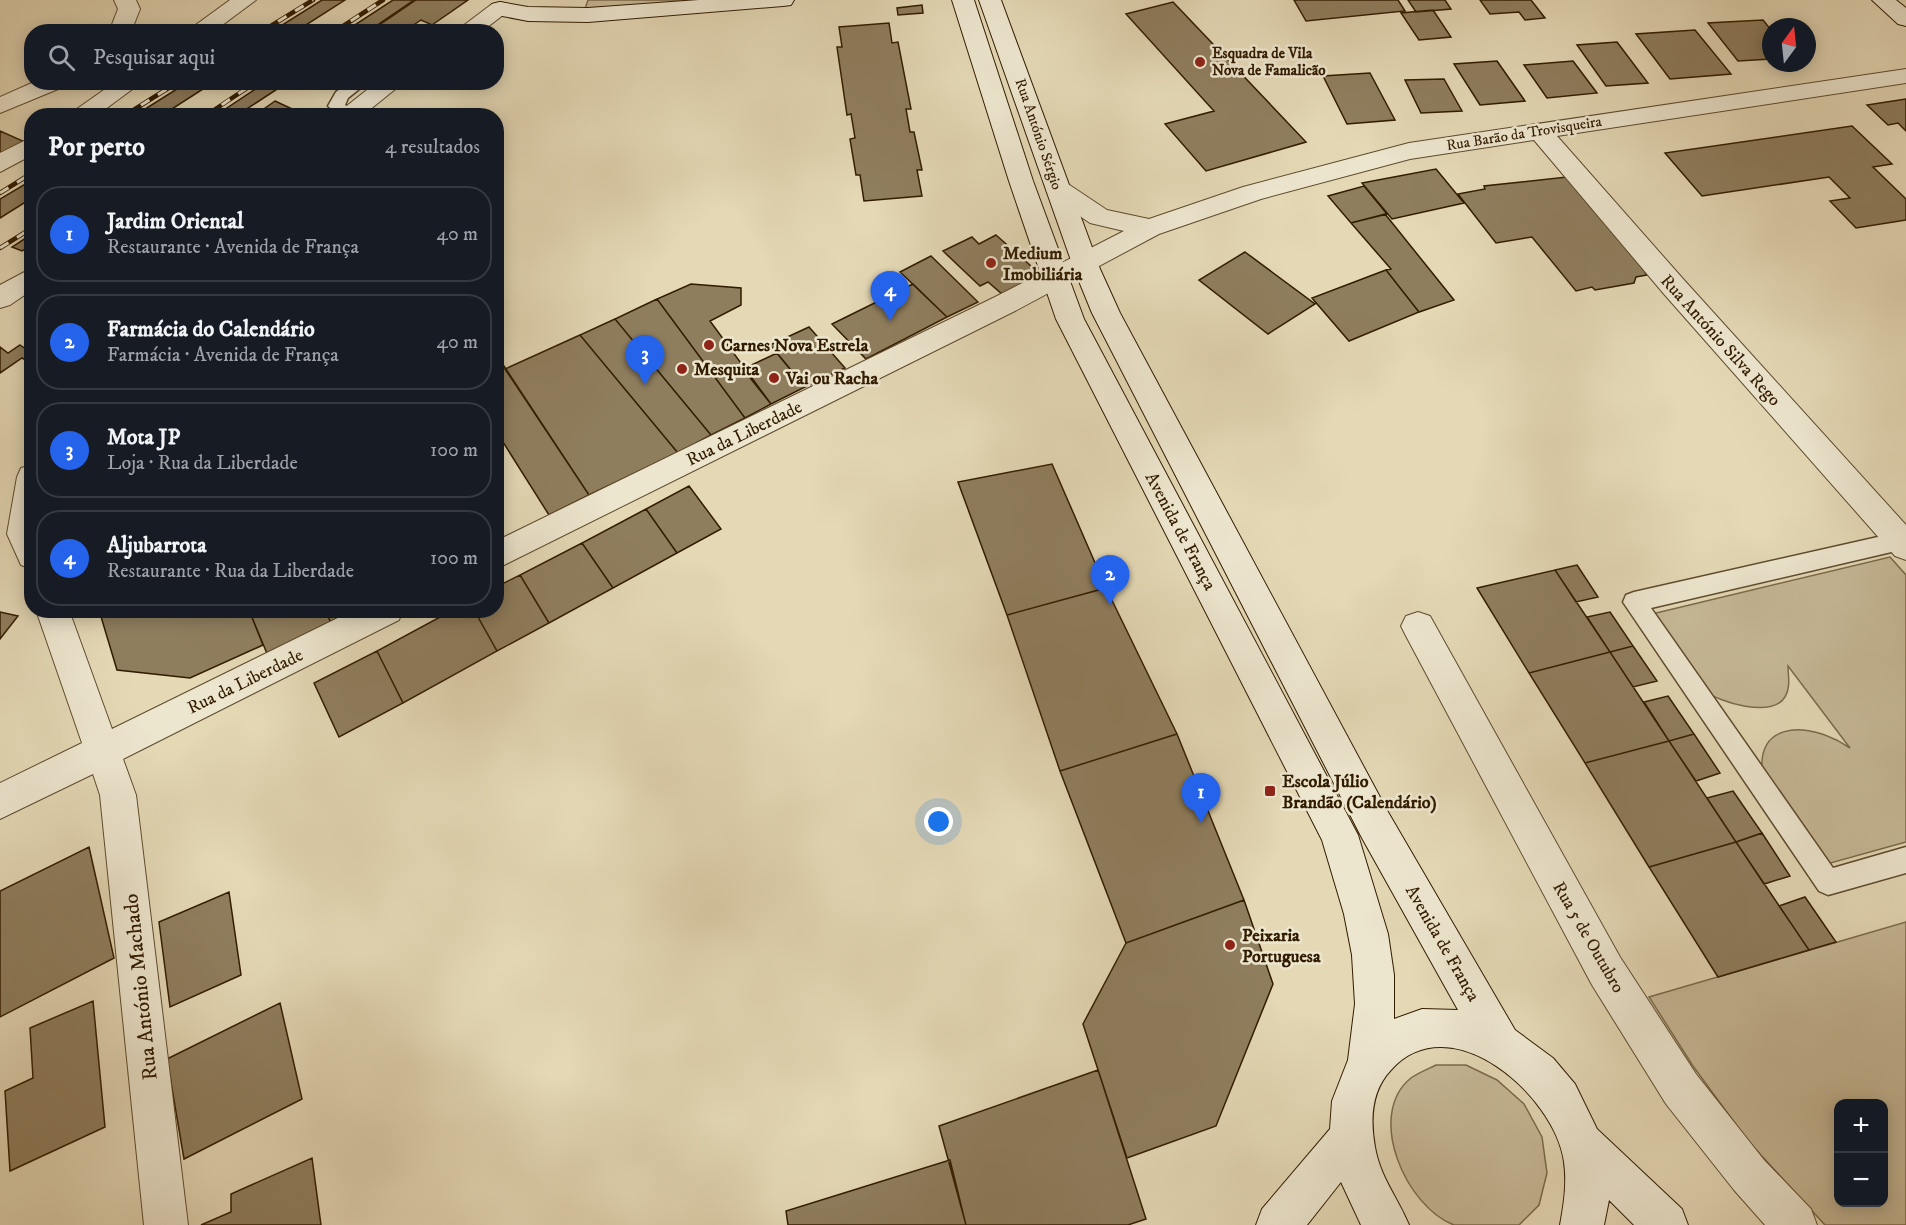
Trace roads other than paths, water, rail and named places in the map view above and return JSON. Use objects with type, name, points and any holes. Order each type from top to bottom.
[{"type":"street","points":[[123,24],[129,9],[125,0]]},
{"type":"street","points":[[208,24],[245,0]]},
{"type":"street","points":[[478,24],[507,4],[528,14],[588,15],[783,0]]},
{"type":"street","name":"Avenida de França","points":[[962,0],[1075,269],[1106,313],[1375,825],[1499,1042]]},
{"type":"street","name":"Rua António Sérgio","points":[[990,0],[1059,190],[1075,269]]},
{"type":"street","points":[[1883,0],[1906,18]]},
{"type":"street","name":"Rua Barão da Trovisqueira","points":[[1075,269],[1150,228],[1252,193],[1409,151],[1906,76]]},
{"type":"street","points":[[0,106],[37,90]]},
{"type":"street","points":[[91,108],[119,90]]},
{"type":"street","points":[[357,108],[382,90]]},
{"type":"street","name":"Rua António Silva Rego","points":[[1539,130],[1674,287],[1903,544]]},
{"type":"street","points":[[0,164],[24,149]]},
{"type":"street","points":[[1059,190],[1099,217],[1150,228]]},
{"type":"street","name":"Avenida de França","points":[[1075,269],[1070,320],[1338,835],[1364,915],[1372,952],[1375,996],[1368,1064]]},
{"type":"street","name":"Rua da Liberdade","points":[[504,552],[1075,269]]},
{"type":"street","points":[[0,298],[24,282]]},
{"type":"street","name":"Rua António Machado","points":[[55,618],[118,795],[166,1225]]},
{"type":"street","name":"Rua da Liberdade","points":[[0,802],[371,618]]},
{"type":"street","name":"Rua 5 de Outubro","points":[[1418,626],[1606,971],[1681,1089],[1749,1174],[1795,1225]]},
{"type":"street","name":"Avenida de França","points":[[1388,1225],[1361,1181],[1351,1137],[1351,1109],[1357,1085],[1368,1064],[1387,1044],[1411,1031],[1439,1027],[1469,1030],[1499,1042],[1534,1068],[1563,1103],[1582,1144],[1588,1178],[1587,1211],[1582,1225]]},
{"type":"street","points":[[1278,1225],[1351,1137]]},
{"type":"street","name":"Avenida de França","points":[[1582,1144],[1666,1225]]},
{"type":"lane","points":[[338,108],[336,106],[337,101],[350,90]]},
{"type":"lane","points":[[1903,544],[1634,602],[1828,882],[1906,860]]},
{"type":"railway","points":[[274,24],[313,0]]},
{"type":"railway","points":[[346,24],[383,0]]},
{"type":"railway","points":[[137,108],[165,90]]},
{"type":"railway","points":[[217,108],[244,90]]},
{"type":"railway","points":[[0,193],[24,178]]},
{"type":"railway","points":[[0,248],[24,233]]},
{"type":"place","name":"Esquadra de Vila Nova de Famalicão","points":[[1200,62]]},
{"type":"place","name":"Medium Imobiliária","points":[[991,263]]},
{"type":"place","name":"Aljubarrota","points":[[890,321]]},
{"type":"place","name":"Carnes Nova Estrela","points":[[709,345]]},
{"type":"place","name":"Mesquita","points":[[682,369]]},
{"type":"place","name":"Vai ou Racha","points":[[774,378]]},
{"type":"place","name":"Mota JP","points":[[645,385]]},
{"type":"place","name":"Farmácia do Calendário","points":[[1110,605]]},
{"type":"place","name":"Escola Júlio Brandão (Calendário)","points":[[1270,791]]},
{"type":"place","name":"Jardim Oriental","points":[[1201,823]]},
{"type":"place","name":"Peixaria Portuguesa","points":[[1230,945]]}]
